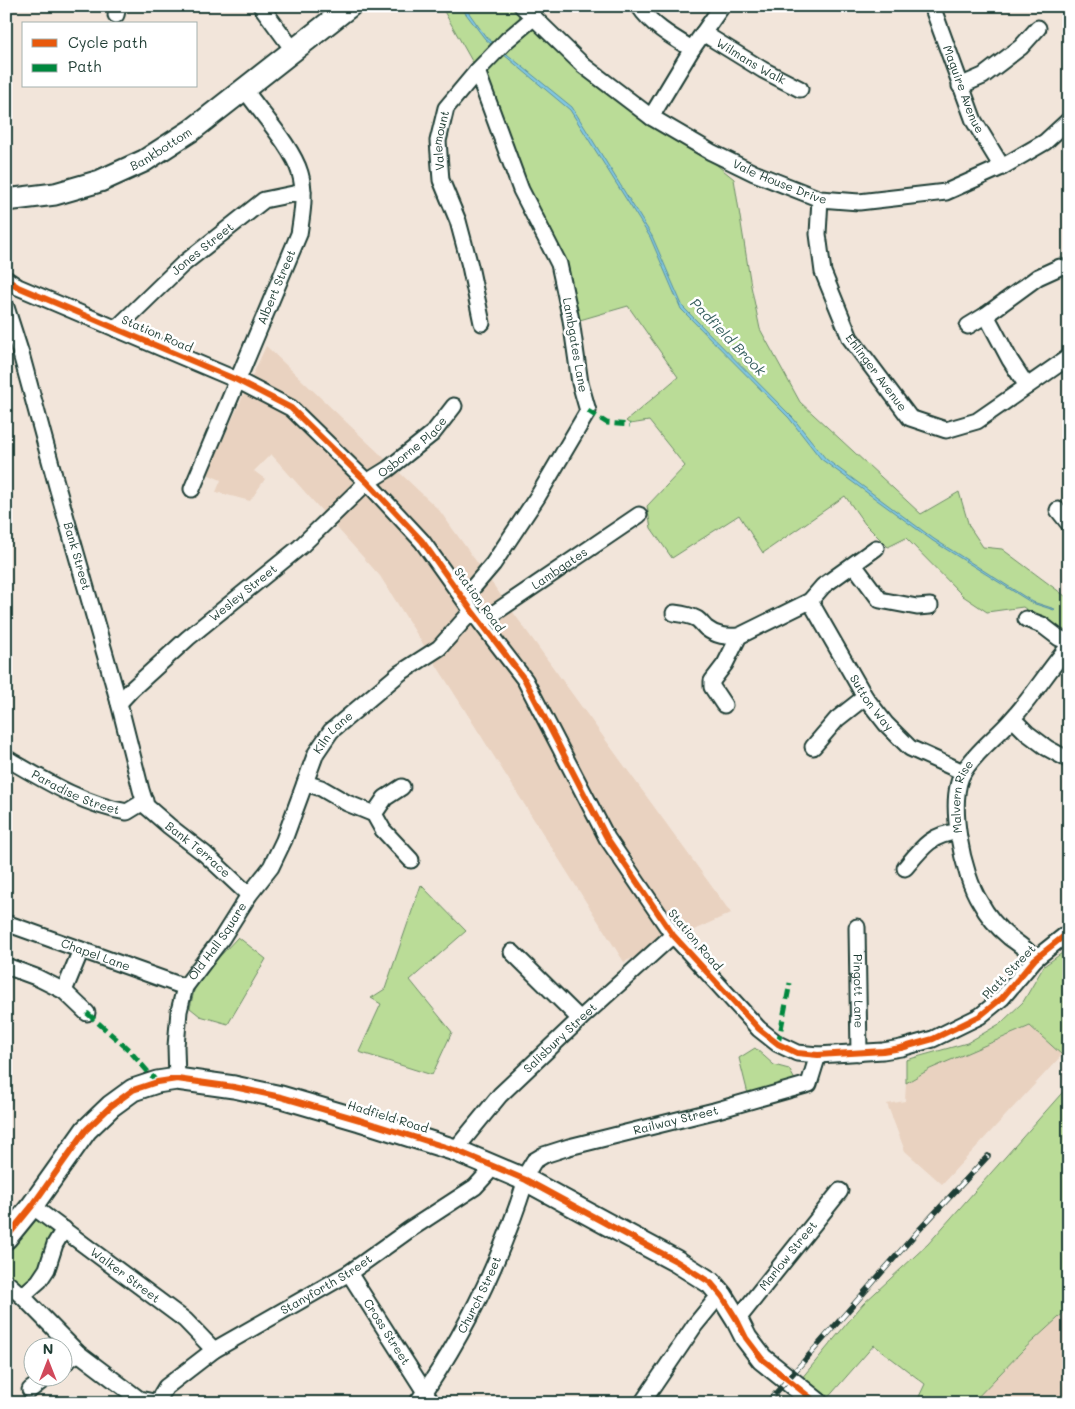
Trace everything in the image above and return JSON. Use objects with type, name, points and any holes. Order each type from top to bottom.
[{"type":"street","points":[[261,6],[294,51]]},
{"type":"street","name":"Bankbottom","points":[[6,200],[55,194],[100,181],[144,160],[192,130],[350,6]]},
{"type":"street","name":"Vale House Drive","points":[[522,6],[584,66],[651,117],[720,157],[754,173],[820,199],[859,202],[946,192],[1002,167],[1045,142],[1069,120]]},
{"type":"street","points":[[639,6],[643,13],[665,33],[692,49]]},
{"type":"street","points":[[651,117],[692,49],[722,6]]},
{"type":"street","name":"Maguire Avenue","points":[[932,6],[974,121],[1002,167]]},
{"type":"street","name":"Valemount","points":[[482,323],[458,221],[441,180],[438,141],[446,108],[477,71],[507,40],[533,18]]},
{"type":"street","points":[[960,86],[983,76],[1021,48],[1038,28]]},
{"type":"street","name":"Wilmans Walk","points":[[704,32],[763,70],[800,89]]},
{"type":"street","name":"Lambgates Lane","points":[[472,611],[493,564],[538,496],[588,411],[580,383],[571,320],[559,264],[521,190],[477,71]]},
{"type":"street","name":"Albert Street","points":[[192,489],[299,234],[303,209],[300,173],[287,147],[245,90]]},
{"type":"street","name":"Jones Street","points":[[116,329],[182,265],[264,200],[303,192]]},
{"type":"street","name":"Ehlinger Avenue","points":[[820,199],[818,234],[822,272],[850,338],[910,418],[946,430],[976,421],[1069,357]]},
{"type":"street","points":[[968,326],[1038,277],[1060,267]]},
{"type":"street","name":"Station Road","points":[[6,279],[18,287],[237,380],[291,408],[367,482],[422,541],[472,611],[525,680],[607,838],[673,935],[759,1029],[778,1044],[797,1053],[818,1055]]},
{"type":"street","name":"Bank Street","points":[[6,306],[22,354],[58,490],[146,803]]},
{"type":"street","points":[[986,315],[1010,360],[1027,386]]},
{"type":"street","name":"Osborne Place","points":[[367,482],[388,470],[433,433],[454,406]]},
{"type":"street","name":"Wesley Street","points":[[119,703],[132,689],[219,611],[245,593],[300,547],[367,482]]},
{"type":"street","points":[[1058,510],[1069,524]]},
{"type":"street","name":"Lambgates","points":[[472,611],[639,514]]},
{"type":"street","points":[[674,613],[685,614],[697,619],[717,635],[727,637],[739,636],[810,601],[823,586],[876,548]]},
{"type":"street","points":[[854,565],[880,600],[917,607],[930,606]]},
{"type":"street","name":"Sutton Way","points":[[810,601],[865,697],[886,724],[910,748],[963,772]]},
{"type":"street","name":"Kiln Lane","points":[[249,895],[271,867],[284,840],[316,753],[331,731],[400,674],[438,648],[472,611]]},
{"type":"street","points":[[1026,620],[1042,626],[1059,638],[1069,642]]},
{"type":"street","points":[[724,705],[712,687],[712,680],[725,664],[739,636]]},
{"type":"street","name":"Malvern Rise","points":[[1035,959],[1024,946],[1009,936],[994,922],[979,902],[968,879],[957,832],[958,785],[963,772],[994,736],[1013,719],[1069,646]]},
{"type":"street","points":[[812,747],[837,719],[865,697]]},
{"type":"street","points":[[1013,719],[1027,733],[1047,748],[1069,760]]},
{"type":"street","name":"Paradise Street","points":[[6,758],[76,795],[109,809],[127,812],[146,803]]},
{"type":"street","points":[[305,783],[320,788],[347,803],[374,814],[383,830],[411,860]]},
{"type":"street","points":[[374,814],[385,798],[402,787]]},
{"type":"street","name":"Bank Terrace","points":[[146,803],[169,826],[205,854],[249,895]]},
{"type":"street","points":[[906,868],[919,851],[934,838],[947,833],[957,832]]},
{"type":"street","name":"Old Hall Square","points":[[185,987],[222,938],[249,895]]},
{"type":"street","name":"Chapel Lane","points":[[6,923],[185,987]]},
{"type":"street","name":"Pingott Lane","points":[[858,927],[859,1053]]},
{"type":"street","name":"Platt Street","points":[[818,1055],[901,1048],[933,1038],[980,1016],[1002,998],[1035,959],[1069,932]]},
{"type":"street","name":"Salisbury Street","points":[[455,1150],[500,1095],[673,935]]},
{"type":"street","points":[[64,990],[81,950]]},
{"type":"street","points":[[512,952],[580,1019]]},
{"type":"street","points":[[6,966],[64,990],[87,1012]]},
{"type":"street","points":[[177,1079],[176,1046],[179,1011],[185,987]]},
{"type":"street","name":"Railway Street","points":[[524,1180],[534,1161],[544,1155],[809,1084],[818,1055]]},
{"type":"street","name":"Hadfield Road","points":[[6,1238],[32,1206],[86,1130],[111,1106],[132,1090],[157,1082],[177,1079],[234,1087],[281,1097],[455,1150],[524,1180],[676,1261],[710,1284],[722,1296],[746,1338],[762,1359],[817,1403]]},
{"type":"street","name":"Stanyforth Street","points":[[158,1402],[166,1387],[214,1350],[349,1273],[409,1230],[475,1187],[487,1174],[491,1165]]},
{"type":"street","name":"Church Street","points":[[425,1399],[470,1315],[498,1256],[514,1216],[524,1180]]},
{"type":"street","name":"Marlow Street","points":[[737,1320],[840,1191]]},
{"type":"street","name":"Walker Street","points":[[32,1206],[185,1320],[214,1350]]},
{"type":"street","points":[[22,1296],[38,1281],[47,1268],[55,1244],[64,1229]]},
{"type":"street","name":"Cross Street","points":[[349,1273],[425,1399]]},
{"type":"street","points":[[6,1282],[78,1353],[139,1399],[158,1402]]},
{"type":"street","points":[[642,1403],[695,1325],[713,1303],[722,1296]]},
{"type":"street","points":[[72,1358],[78,1353]]},
{"type":"street","points":[[30,1390],[35,1386]]},
{"type":"shaded area","points":[[266,346],[439,510],[731,913],[624,962],[380,576],[271,454],[254,471],[265,479],[250,501],[216,492],[221,480],[207,474]]},
{"type":"shaded area","points":[[1031,1026],[1062,1055],[942,1184],[905,1151],[887,1104],[905,1101],[906,1083],[930,1069]]},
{"type":"shaded area","points":[[1069,1308],[1069,1403],[972,1403],[1023,1350]]},
{"type":"green space","points":[[441,6],[521,6],[734,179],[751,286],[760,329],[800,402],[921,514],[959,492],[969,526],[983,547],[1002,549],[1069,599],[1069,625],[1061,634],[1023,607],[987,612],[963,596],[906,538],[888,547],[865,524],[845,496],[763,553],[739,515],[672,558],[651,528],[647,506],[685,466],[649,421],[630,424],[626,421],[678,377],[628,306],[573,322],[561,263],[522,188],[477,70]]},
{"type":"green space","points":[[421,885],[466,931],[410,980],[452,1032],[432,1075],[359,1052],[381,1004],[371,998],[385,989]]},
{"type":"green space","points":[[238,937],[266,959],[228,1024],[200,1016],[190,1008],[195,987],[208,969]]},
{"type":"green space","points":[[1069,948],[1069,1068],[1062,1055],[1030,1026],[930,1069],[906,1083],[906,1060],[967,1043],[1001,1023],[1023,1002],[1044,966]]},
{"type":"green space","points":[[755,1048],[774,1065],[789,1069],[795,1080],[787,1084],[748,1094],[739,1058]]},
{"type":"green space","points":[[1069,1085],[1069,1308],[1023,1350],[972,1403],[916,1403],[925,1384],[874,1345],[826,1400],[801,1379],[863,1304],[928,1244]]},
{"type":"green space","points":[[32,1212],[57,1230],[44,1263],[23,1289],[6,1276],[6,1243]]},
{"type":"water","points":[[460,6],[464,6],[486,37],[572,107],[652,236],[683,307],[793,418],[826,459],[934,539],[1033,602],[1054,610],[1032,603],[933,541],[821,459],[789,418],[681,309],[650,237],[570,110],[485,39]]},
{"type":"railway","points":[[767,1403],[919,1230],[988,1156]]},
{"type":"marked path","points":[[588,411],[607,423],[630,425]]},
{"type":"marked path","points":[[778,1044],[790,983]]},
{"type":"marked path","points":[[87,1013],[129,1050],[157,1082]]},
{"type":"cycle path","points":[[6,279],[18,287],[237,380],[291,408],[367,482],[422,541],[472,611],[525,680],[607,838],[673,935],[759,1029],[778,1044],[797,1053],[818,1055],[883,1051],[933,1039],[980,1016],[1002,998],[1035,959],[1069,932]]},
{"type":"cycle path","points":[[6,1238],[32,1206],[86,1130],[111,1106],[133,1090],[157,1082],[177,1079],[234,1087],[281,1097],[455,1150],[526,1180],[676,1261],[711,1283],[722,1296],[746,1338],[762,1359],[817,1403]]},
{"type":"water label","name":"Padfield Brook","points":[[728,337]]}]
